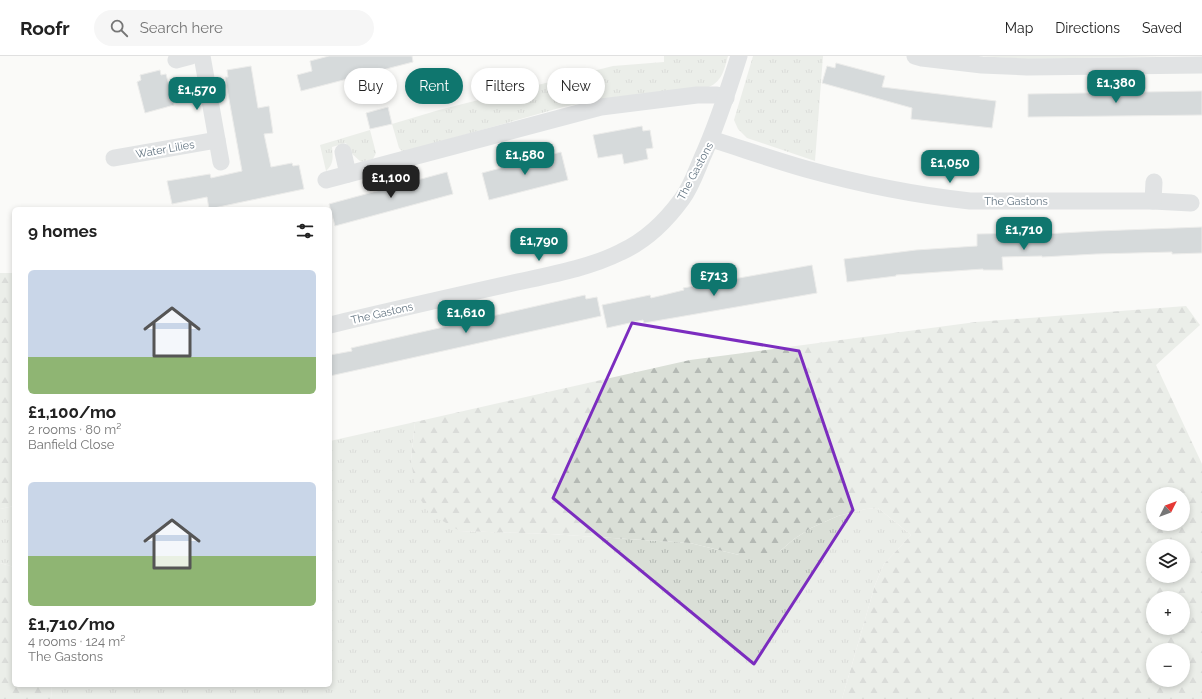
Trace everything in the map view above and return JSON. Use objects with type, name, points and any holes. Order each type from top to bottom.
[{"type":"street","points":[[202,56],[221,162]]},
{"type":"street","points":[[711,139],[740,56]]},
{"type":"street","points":[[914,56],[982,65],[1027,67],[1202,65]]},
{"type":"street","points":[[326,180],[601,107],[697,95],[726,98]]},
{"type":"street","name":"The Gastons","points":[[332,324],[575,269],[621,252],[638,243],[655,229],[683,198],[692,183],[711,139],[807,169],[861,182],[946,198],[970,200],[1153,201],[1191,203]]},
{"type":"street","name":"Water Lilies","points":[[114,158],[217,140]]},
{"type":"street","points":[[343,152],[348,174]]},
{"type":"street","points":[[1153,201],[1154,182]]},
{"type":"highlighted area","points":[[632,323],[799,351],[853,510],[754,664],[553,498]]},
{"type":"green space","points":[[664,56],[728,56],[722,75],[716,83],[706,88],[605,99],[605,68],[613,66],[664,62]]},
{"type":"green space","points":[[753,56],[823,56],[815,161],[747,138],[738,129],[734,120]]},
{"type":"green space","points":[[980,56],[1170,56],[1024,59]]},
{"type":"green space","points":[[547,83],[547,104],[579,104],[563,107],[403,152],[399,148],[392,124],[471,102],[471,104],[539,104],[539,85]]},
{"type":"green space","points":[[370,130],[376,153],[373,159],[361,162],[350,152],[346,143],[332,147],[332,163],[326,171],[320,145]]},
{"type":"green space","points":[[0,273],[12,273],[12,506],[0,509]]},
{"type":"green space","points":[[1186,306],[1200,325],[1156,365],[1202,464],[1202,699],[842,699],[875,585],[884,564],[911,535],[878,508],[866,509],[838,516],[811,528],[794,539],[780,551],[765,558],[739,555],[690,543],[550,534],[460,531],[429,513],[416,492],[411,460],[415,422],[690,360],[976,322]]},
{"type":"green space","points":[[415,422],[411,460],[460,531],[550,534],[690,543],[739,555],[780,551],[794,539],[811,528],[838,516],[866,509],[878,508],[911,535],[884,564],[875,585],[842,699],[52,699],[51,687],[332,687],[332,441]]},
{"type":"green space","points":[[12,506],[12,566],[0,563],[0,509]]},
{"type":"green space","points":[[0,563],[12,566],[12,687],[51,687],[52,699],[0,699]]},
{"type":"building","points":[[329,56],[412,56],[413,62],[390,68],[344,68],[344,80],[301,91],[297,75],[312,71],[310,61]]},
{"type":"building","points":[[836,63],[885,76],[882,87],[996,101],[992,128],[911,119],[912,108],[822,83],[827,66],[835,68]]},
{"type":"building","points":[[251,66],[258,108],[269,106],[273,133],[264,134],[271,167],[292,163],[293,166],[299,165],[304,189],[218,207],[209,207],[207,197],[172,204],[167,181],[210,174],[211,178],[242,171],[225,77],[228,77],[227,70]]},
{"type":"building","points":[[160,70],[161,75],[166,74],[174,105],[145,113],[137,82],[141,80],[140,75]]},
{"type":"building","points":[[1202,91],[1202,115],[1028,117],[1028,94]]},
{"type":"building","points":[[388,107],[392,124],[370,129],[366,113]]},
{"type":"building","points":[[642,126],[643,131],[650,130],[653,148],[646,149],[648,159],[624,164],[622,154],[598,158],[593,135]]},
{"type":"building","points":[[561,152],[568,180],[489,200],[482,173]]},
{"type":"building","points":[[447,172],[453,194],[335,226],[332,215],[332,207],[330,207],[329,204]]},
{"type":"building","points":[[1202,227],[1202,253],[1172,254],[1172,252],[1002,257],[1003,270],[983,269],[896,275],[847,282],[844,259],[916,250],[977,246],[977,234],[1026,233],[1026,235]]},
{"type":"building","points":[[812,265],[817,293],[644,323],[643,320],[607,328],[602,305],[650,295],[651,298],[684,290],[683,288]]},
{"type":"building","points":[[585,295],[586,299],[597,297],[601,316],[332,376],[332,355],[352,351],[351,348]]}]
